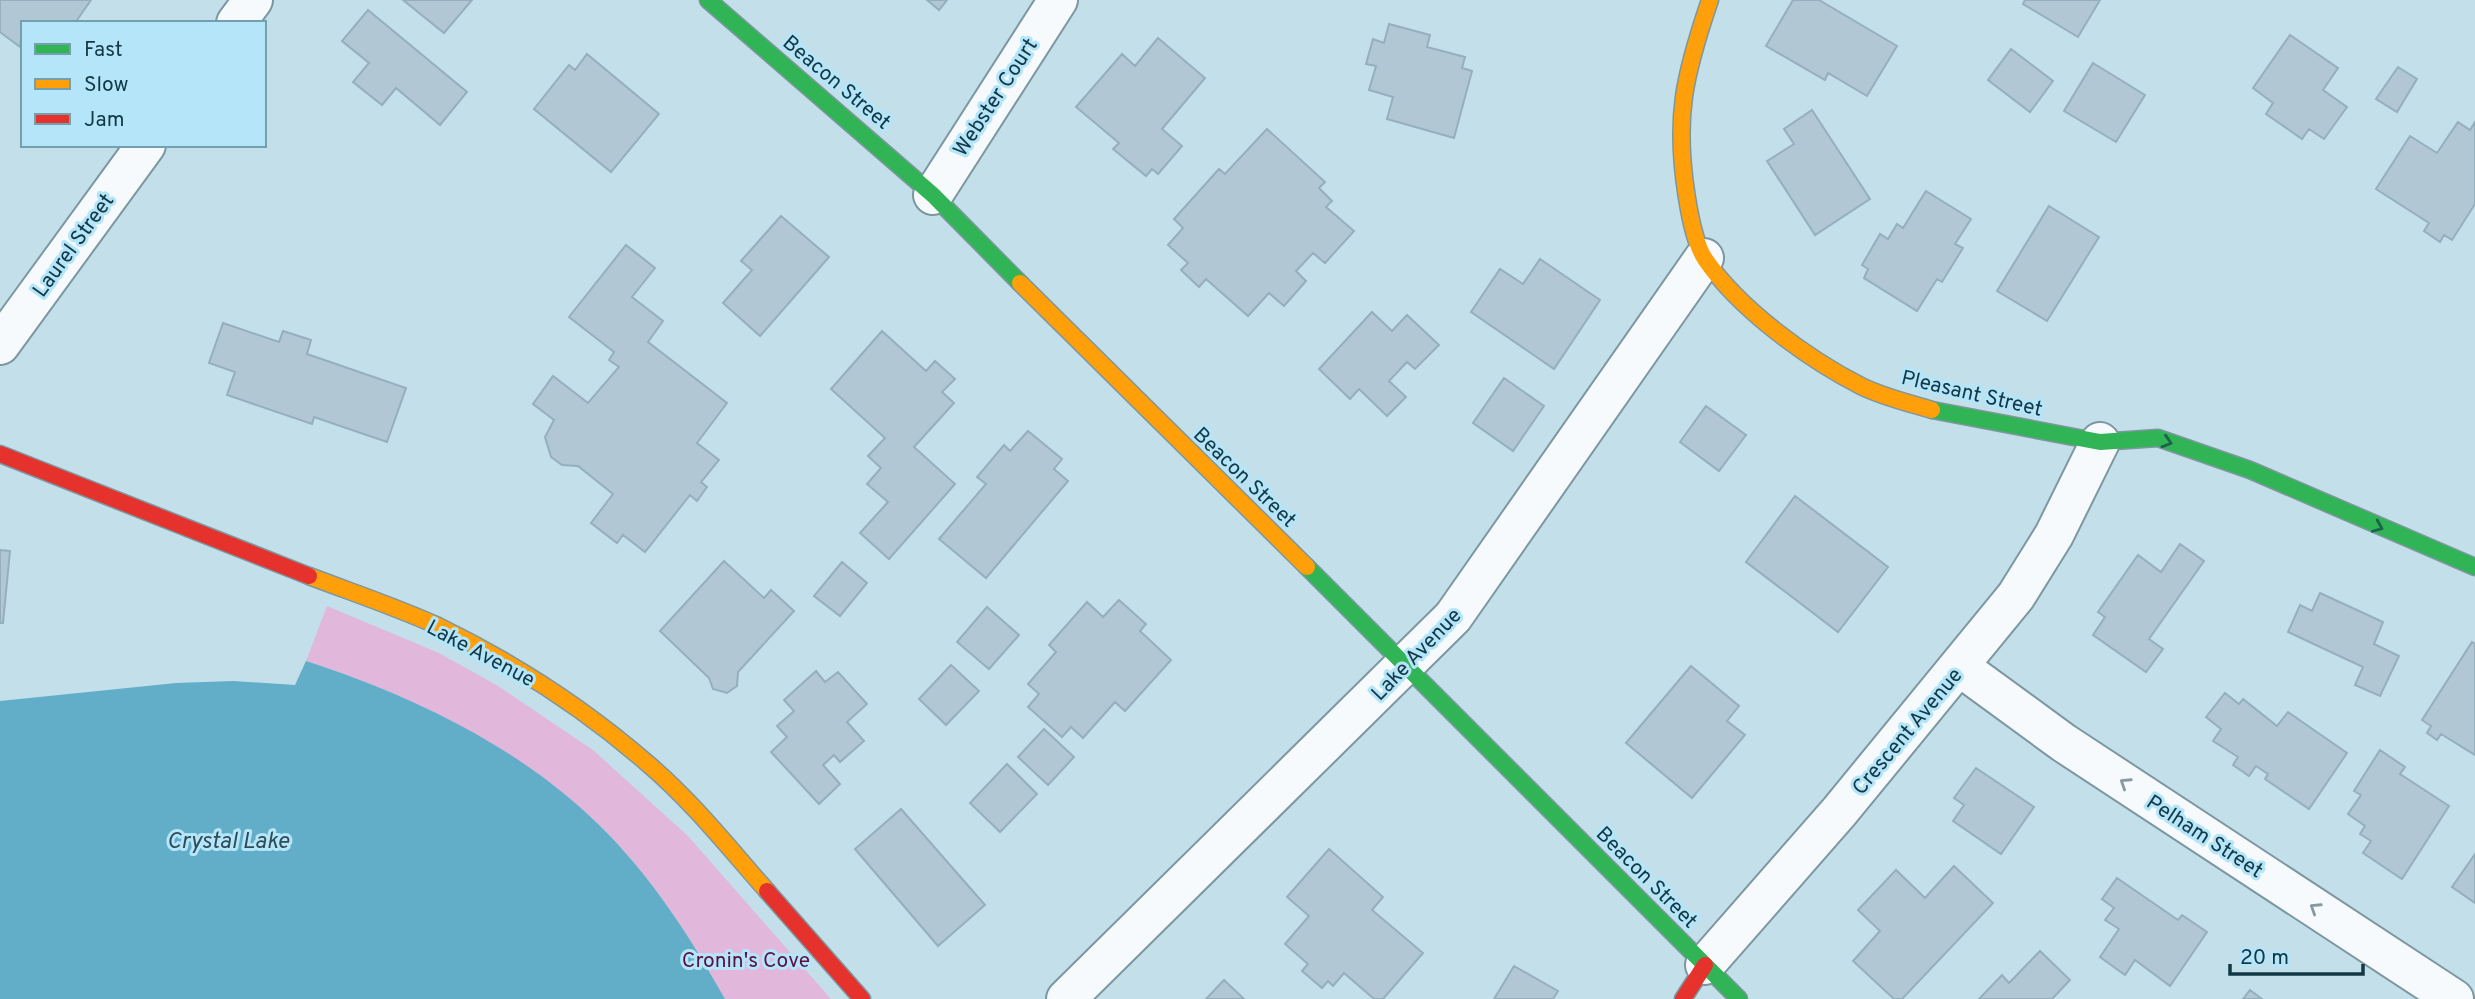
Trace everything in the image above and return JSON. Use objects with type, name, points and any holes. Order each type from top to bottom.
[{"type":"street","points":[[237,21],[253,0]]},
{"type":"street","name":"Beacon Street","points":[[708,0],[933,195],[1164,428],[1408,665],[1739,999]]},
{"type":"street","name":"Webster Court","points":[[933,195],[1058,0]]},
{"type":"street","name":"Pleasant Street","points":[[1710,0],[1690,59],[1681,117],[1684,178],[1690,215],[1704,258],[1747,304],[1796,347],[1863,387],[1931,410],[2099,442],[2158,438],[2250,470],[2475,568]]},
{"type":"street","name":"Laurel Street","points":[[0,345],[145,147]]},
{"type":"street","name":"Lake Avenue","points":[[1066,999],[1408,665],[1467,600],[1704,258]]},
{"type":"street","name":"Crescent Avenue","points":[[1683,999],[1705,965],[1839,812],[1961,667],[2016,596],[2054,535],[2099,442]]},
{"type":"street","name":"Lake Avenue","points":[[0,454],[437,626],[510,664],[596,721],[649,764],[703,818],[862,999]]},
{"type":"street","name":"Pelham Street","points":[[1961,667],[2064,743],[2454,999]]},
{"type":"green space","name":"Cronin's Cove","points":[[327,606],[439,653],[498,686],[593,750],[688,836],[831,999],[725,999],[698,952],[651,884],[616,842],[566,796],[498,747],[460,726],[384,689],[306,661]]},
{"type":"water","name":"Crystal Lake","points":[[306,661],[423,706],[497,747],[566,795],[616,842],[651,884],[698,952],[725,999],[0,999],[0,701],[176,683],[233,681],[295,685]]},
{"type":"building","points":[[0,0],[91,0],[76,21],[21,21],[20,47],[0,32]]},
{"type":"building","points":[[403,0],[472,0],[444,33]]},
{"type":"building","points":[[927,0],[947,0],[939,10]]},
{"type":"building","points":[[1793,0],[1819,0],[1897,46],[1867,96],[1828,73],[1825,80],[1766,46]]},
{"type":"building","points":[[2025,0],[2100,0],[2078,37],[2023,4]]},
{"type":"building","points":[[368,10],[467,92],[440,125],[396,88],[382,105],[353,82],[369,63],[342,41]]},
{"type":"building","points":[[1389,24],[1430,35],[1427,47],[1465,57],[1462,68],[1472,71],[1454,138],[1387,119],[1393,97],[1369,90],[1376,66],[1366,64],[1373,39],[1384,43]]},
{"type":"building","points":[[2290,35],[2338,68],[2323,90],[2347,107],[2324,139],[2309,129],[2302,139],[2266,114],[2273,103],[2253,88]]},
{"type":"building","points":[[1158,38],[1205,78],[1162,129],[1182,146],[1158,174],[1152,169],[1146,176],[1113,149],[1119,143],[1076,107],[1122,54],[1135,66]]},
{"type":"building","points":[[2011,49],[2053,81],[2030,112],[1988,80]]},
{"type":"building","points":[[587,54],[659,114],[611,172],[534,109],[569,65],[575,70]]},
{"type":"building","points":[[2093,63],[2145,95],[2116,142],[2064,111]]},
{"type":"building","points":[[2398,67],[2417,79],[2397,112],[2376,99]]},
{"type":"building","points":[[1812,110],[1870,199],[1815,235],[1767,161],[1794,144],[1784,129]]},
{"type":"building","points":[[2458,122],[2470,130],[2475,122],[2475,204],[2452,240],[2444,235],[2440,242],[2424,231],[2429,223],[2376,189],[2410,136],[2437,153]]},
{"type":"building","points":[[1267,129],[1325,182],[1319,188],[1332,201],[1326,207],[1354,231],[1325,263],[1313,253],[1296,271],[1306,281],[1284,306],[1269,293],[1248,316],[1206,279],[1199,287],[1181,270],[1188,263],[1168,245],[1183,228],[1174,219],[1219,169],[1225,174]]},
{"type":"building","points":[[1926,191],[1971,219],[1955,244],[1963,248],[1942,282],[1937,279],[1917,311],[1864,278],[1868,269],[1862,265],[1880,234],[1888,239],[1897,224],[1903,228]]},
{"type":"building","points":[[2049,206],[2099,237],[2047,321],[1997,291]]},
{"type":"building","points":[[781,216],[829,257],[760,336],[723,303],[752,270],[741,261]]},
{"type":"building","points":[[626,245],[655,268],[632,297],[663,321],[648,342],[727,403],[697,443],[719,460],[701,482],[707,487],[697,501],[690,495],[645,552],[623,535],[617,543],[591,523],[613,494],[578,466],[562,465],[551,457],[545,437],[554,420],[533,404],[553,376],[588,403],[619,367],[609,360],[614,352],[569,317]]},
{"type":"building","points":[[1540,259],[1600,300],[1554,369],[1471,312],[1500,269],[1523,284]]},
{"type":"building","points":[[1372,312],[1392,331],[1407,315],[1439,345],[1415,369],[1407,362],[1389,381],[1406,397],[1387,416],[1359,389],[1350,399],[1319,369]]},
{"type":"building","points":[[223,323],[279,342],[283,331],[311,340],[307,354],[406,388],[387,442],[314,417],[312,424],[227,395],[235,372],[209,363]]},
{"type":"building","points":[[882,331],[926,371],[935,361],[955,379],[942,392],[954,403],[914,447],[955,484],[889,559],[860,533],[888,502],[867,484],[881,468],[868,456],[885,438],[831,389]]},
{"type":"building","points":[[1504,378],[1544,406],[1513,451],[1473,423]]},
{"type":"building","points":[[1706,406],[1746,435],[1719,471],[1680,442]]},
{"type":"building","points":[[1028,431],[1062,459],[1054,469],[1068,481],[986,578],[939,539],[986,484],[977,477],[1004,445],[1010,451]]},
{"type":"building","points":[[1795,496],[1888,567],[1838,632],[1746,562]]},
{"type":"building","points":[[2180,544],[2204,561],[2149,639],[2163,649],[2146,672],[2093,635],[2105,617],[2098,612],[2138,555],[2161,572]]},
{"type":"building","points":[[0,550],[10,551],[3,623],[0,623]]},
{"type":"building","points":[[724,561],[764,598],[771,590],[794,611],[738,672],[737,686],[727,693],[713,689],[709,678],[660,631]]},
{"type":"building","points":[[842,562],[867,583],[840,616],[814,596]]},
{"type":"building","points":[[2320,593],[2383,622],[2374,644],[2399,656],[2380,696],[2355,685],[2363,667],[2288,632],[2300,605],[2312,611]]},
{"type":"building","points":[[1119,600],[1146,624],[1140,631],[1171,660],[1125,711],[1115,702],[1083,738],[1071,727],[1062,737],[1028,707],[1039,694],[1028,684],[1056,652],[1049,645],[1087,602],[1103,617]]},
{"type":"building","points":[[987,607],[1019,635],[989,669],[957,642]]},
{"type":"building","points":[[2472,642],[2475,644],[2475,755],[2441,734],[2437,740],[2427,733],[2431,726],[2422,720]]},
{"type":"building","points":[[951,665],[979,691],[946,725],[919,699]]},
{"type":"building","points":[[1691,666],[1739,706],[1727,721],[1745,735],[1692,798],[1626,743]]},
{"type":"building","points":[[816,671],[825,682],[838,672],[867,704],[847,722],[864,741],[840,762],[834,755],[823,765],[840,784],[819,804],[771,752],[787,737],[777,726],[794,711],[784,700]]},
{"type":"building","points":[[2225,693],[2239,704],[2243,699],[2277,726],[2288,712],[2347,753],[2309,809],[2265,779],[2268,774],[2256,766],[2249,776],[2233,765],[2238,757],[2213,741],[2221,729],[2206,717]]},
{"type":"building","points":[[1044,729],[1074,757],[1048,785],[1018,757]]},
{"type":"building","points":[[2380,750],[2405,767],[2400,774],[2449,806],[2402,879],[2363,853],[2371,841],[2360,834],[2365,826],[2348,814],[2361,795],[2354,791]]},
{"type":"building","points":[[1007,764],[1037,794],[1000,832],[970,803]]},
{"type":"building","points":[[1976,768],[2034,807],[2001,854],[1953,821],[1964,805],[1954,798]]},
{"type":"building","points":[[901,809],[985,905],[938,946],[855,849]]},
{"type":"building","points":[[1329,849],[1383,897],[1372,910],[1423,953],[1383,999],[1374,999],[1344,973],[1333,986],[1328,981],[1322,988],[1302,971],[1308,964],[1285,944],[1309,916],[1287,897]]},
{"type":"building","points":[[2475,854],[2475,903],[2452,887]]},
{"type":"building","points":[[1954,866],[1993,903],[1902,999],[1894,999],[1853,961],[1880,931],[1858,910],[1896,870],[1925,898]]},
{"type":"building","points":[[2117,878],[2178,920],[2182,915],[2207,932],[2170,986],[2135,960],[2125,975],[2100,957],[2119,929],[2105,920],[2114,908],[2102,899]]},
{"type":"building","points":[[2040,951],[2070,980],[2052,999],[1979,999],[2002,975],[2009,983]]},
{"type":"building","points":[[1514,966],[1558,991],[1553,999],[1494,999]]},
{"type":"building","points":[[1224,980],[1244,999],[1206,999]]},
{"type":"building","points":[[2250,990],[2262,999],[2243,999]]},
{"type":"traffic: fast","points":[[708,0],[933,195],[1020,283]]},
{"type":"traffic: fast","points":[[1932,410],[2100,442],[2158,438],[2250,470],[2475,567]]},
{"type":"traffic: fast","points":[[1307,567],[1739,999]]},
{"type":"traffic: slow","points":[[1710,0],[1688,75],[1681,144],[1687,198],[1701,253],[1719,278],[1755,314],[1819,362],[1861,386],[1932,410]]},
{"type":"traffic: slow","points":[[1020,283],[1307,567]]},
{"type":"traffic: slow","points":[[309,576],[438,626],[493,655],[573,705],[664,778],[710,825],[767,891]]},
{"type":"traffic: jam","points":[[0,454],[309,576]]},
{"type":"traffic: jam","points":[[767,891],[862,999]]},
{"type":"traffic: jam","points":[[1683,999],[1705,965]]}]
